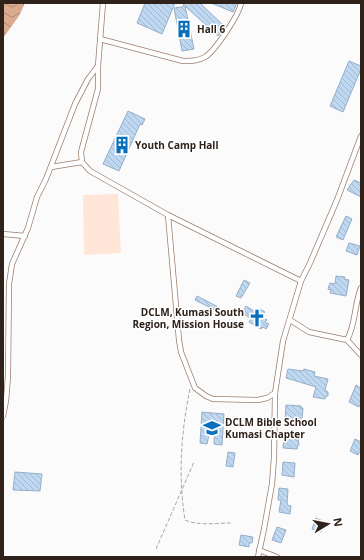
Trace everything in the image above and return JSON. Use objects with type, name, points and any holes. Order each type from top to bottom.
[{"type":"street","points":[[103,3],[98,66],[98,89],[81,152],[82,162],[90,172],[168,216],[301,281]]},
{"type":"street","points":[[100,39],[183,61],[194,61],[206,57],[225,34],[240,10],[241,3]]},
{"type":"street","points":[[3,416],[8,376],[9,284],[12,264],[25,236],[37,197],[51,167],[75,104],[88,79],[98,66]]},
{"type":"street","points":[[258,557],[272,484],[276,393],[283,341],[301,281],[337,200],[361,136]]},
{"type":"street","points":[[51,167],[82,162]]},
{"type":"street","points":[[168,216],[179,340],[181,352],[195,388],[200,393],[213,399],[258,400],[276,393]]},
{"type":"street","points":[[3,234],[25,236]]},
{"type":"street","points":[[347,340],[352,330],[358,295],[361,288]]},
{"type":"street","points":[[290,320],[309,332],[347,340],[361,355]]},
{"type":"street","points":[[259,550],[277,557]]},
{"type":"path","points":[[192,381],[182,447],[181,467],[185,520],[206,524],[231,523]]},
{"type":"path","points":[[156,549],[194,462]]},
{"type":"shaded area","points":[[118,194],[121,253],[84,255],[83,195]]},
{"type":"water","points":[[3,3],[25,3],[19,16],[3,38]]},
{"type":"building","points":[[145,3],[175,3],[162,34],[137,23]]},
{"type":"building","points":[[182,3],[200,3],[225,27],[218,36],[185,6],[194,49],[182,51],[174,8],[182,7],[184,5]]},
{"type":"building","points":[[211,3],[237,3],[233,12]]},
{"type":"building","points":[[349,61],[361,66],[361,69],[343,112],[330,106]]},
{"type":"building","name":"Youth Camp Hall","points":[[128,111],[145,119],[142,125],[140,124],[119,171],[103,164]]},
{"type":"building","points":[[354,180],[361,183],[361,197],[347,190]]},
{"type":"building","points":[[346,216],[352,219],[343,240],[336,237]]},
{"type":"building","points":[[349,243],[360,246],[357,255],[346,251]]},
{"type":"building","points":[[336,276],[345,277],[344,279],[349,280],[346,296],[330,293],[331,290],[328,289],[330,283],[335,284]]},
{"type":"building","points":[[244,280],[250,283],[241,298],[236,296]]},
{"type":"building","points":[[197,296],[220,308],[219,312],[195,300]]},
{"type":"building","name":"DCLM, Kumasi South Region, Mission House","points":[[246,306],[257,313],[260,309],[265,312],[262,317],[267,320],[265,322],[269,324],[266,329],[263,327],[261,329],[249,322],[251,319],[242,312]]},
{"type":"building","points":[[288,369],[303,371],[304,369],[315,372],[314,376],[328,379],[325,390],[328,392],[328,396],[326,396],[325,399],[313,397],[316,387],[286,378]]},
{"type":"building","points":[[356,385],[361,388],[361,403],[359,407],[349,402]]},
{"type":"building","points":[[286,405],[301,406],[301,408],[303,408],[300,422],[285,420]]},
{"type":"building","name":"DCLM Bible School Kumasi Chapter","points":[[202,412],[224,414],[222,445],[214,444],[215,421],[212,421],[207,444],[200,443]]},
{"type":"building","points":[[284,437],[298,437],[299,445],[297,449],[283,448]]},
{"type":"building","points":[[355,439],[361,442],[361,453],[359,452],[358,455],[350,451]]},
{"type":"building","points":[[228,452],[235,453],[233,467],[226,466]]},
{"type":"building","points":[[283,462],[295,463],[294,477],[282,475]]},
{"type":"building","points":[[15,472],[42,474],[40,491],[13,490]]},
{"type":"building","points":[[279,488],[288,489],[287,505],[291,506],[290,514],[279,512],[281,500],[278,500]]},
{"type":"building","points":[[316,518],[325,522],[321,532],[312,529]]},
{"type":"building","points":[[277,527],[286,530],[281,543],[272,540]]},
{"type":"building","points":[[241,535],[253,537],[252,543],[249,543],[249,547],[239,545]]},
{"type":"place","name":"Hall 6","points":[[184,29]]},
{"type":"place","name":"Youth Camp Hall","points":[[122,145]]},
{"type":"place","name":"DCLM, Kumasi South Region, Mission House","points":[[257,318]]},
{"type":"place","name":"DCLM Bible School Kumasi Chapter","points":[[212,428]]}]
